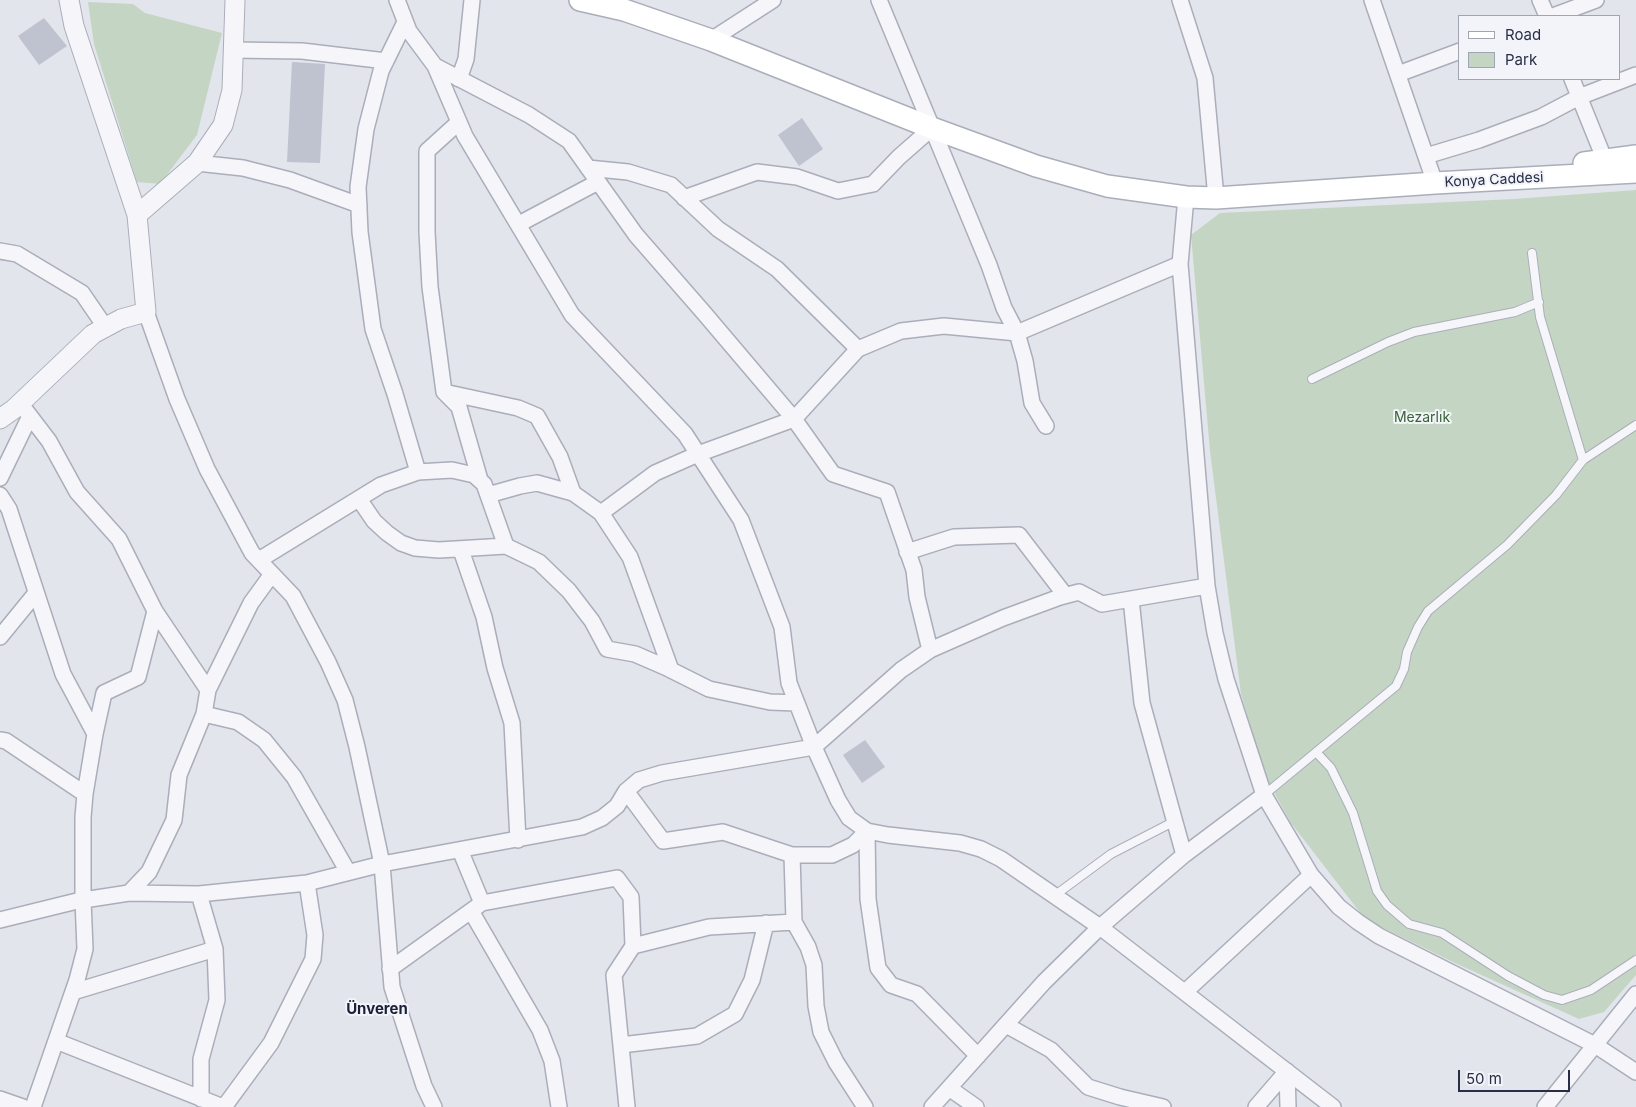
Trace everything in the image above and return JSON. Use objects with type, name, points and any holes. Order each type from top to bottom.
[{"type":"main road","name":"Konya Caddesi","points":[[590,1],[624,10],[711,40],[932,128],[1036,166],[1107,186],[1186,197],[1216,198],[1435,183],[1607,167],[1636,172]]},
{"type":"main road","name":"Konya Caddesi","points":[[1607,167],[1636,156]]},
{"type":"street","points":[[69,0],[74,26],[136,215],[146,312],[177,399],[207,469],[252,553],[293,596],[328,662],[345,700],[382,864],[392,986],[424,1086],[434,1107]]},
{"type":"street","points":[[136,215],[197,163],[223,125],[232,90],[235,0]]},
{"type":"street","points":[[397,0],[409,31],[435,66],[465,136],[572,315],[685,434],[741,520],[782,627],[789,683],[814,747],[838,800],[849,818],[867,831],[888,835],[960,842],[981,849],[1001,859],[1100,926],[1333,1107]]},
{"type":"street","points":[[459,79],[466,59],[472,0]]},
{"type":"street","points":[[711,40],[773,0]]},
{"type":"street","points":[[879,0],[989,265],[1004,308],[1017,333],[1025,361],[1032,403],[1046,426]]},
{"type":"street","points":[[1180,0],[1205,78],[1216,198]]},
{"type":"street","points":[[1372,0],[1435,183]]},
{"type":"street","points":[[1540,0],[1546,15]]},
{"type":"street","points":[[1556,15],[1596,0]]},
{"type":"street","points":[[406,22],[381,71],[366,129],[358,187],[360,232],[373,329],[418,472]]},
{"type":"street","points":[[234,50],[302,51],[386,61]]},
{"type":"street","points":[[1398,74],[1458,52]]},
{"type":"street","points":[[435,66],[529,115],[569,141],[636,235],[794,419],[833,474],[887,492],[914,570],[917,597],[930,650]]},
{"type":"street","points":[[1426,156],[1479,140],[1532,120],[1579,97],[1636,75]]},
{"type":"street","points":[[1572,80],[1607,167]]},
{"type":"street","points":[[459,122],[427,151],[427,232],[430,287],[444,392],[459,407],[480,480]]},
{"type":"street","points":[[684,198],[757,172],[797,177],[838,191],[873,184],[898,157],[932,128]]},
{"type":"street","points":[[197,163],[243,168],[290,180],[359,205]]},
{"type":"street","points":[[588,168],[628,172],[671,186],[718,229],[776,269],[858,349]]},
{"type":"street","points":[[519,224],[598,182]]},
{"type":"street","points":[[1186,197],[1180,264],[1207,586],[1215,633],[1226,679],[1264,795],[1311,875],[1339,908],[1379,936],[1595,1044],[1636,1072]]},
{"type":"street","points":[[0,251],[17,254],[82,293],[106,328]]},
{"type":"street","points":[[601,513],[655,473],[698,454],[794,419],[858,349],[901,331],[944,326],[1017,333],[1180,264]]},
{"type":"street","points":[[0,478],[25,410],[93,334],[121,320],[146,312]]},
{"type":"street","points":[[444,392],[518,408],[537,416],[560,457],[573,494]]},
{"type":"street","points":[[0,418],[25,410]]},
{"type":"street","points":[[25,410],[49,441],[77,492],[118,539],[155,612],[208,690]]},
{"type":"street","points":[[259,560],[381,485],[418,472],[452,470],[474,476],[484,484],[506,546]]},
{"type":"street","points":[[488,495],[537,483],[573,494],[601,513],[630,557],[671,670]]},
{"type":"street","points":[[0,495],[9,509],[63,674],[95,734]]},
{"type":"street","points":[[359,499],[374,521],[387,533],[401,543],[415,548],[461,550],[506,546],[539,562],[569,590],[592,621],[607,649],[635,654],[709,689],[770,702],[797,703]]},
{"type":"street","points":[[907,552],[954,537],[1019,535],[1065,595]]},
{"type":"street","points":[[461,550],[484,617],[495,668],[512,723],[518,840]]},
{"type":"street","points":[[129,893],[149,872],[174,820],[179,775],[204,714],[208,690],[251,603],[272,574]]},
{"type":"street","points":[[0,920],[83,900],[129,893],[199,894],[308,883],[382,864],[582,827],[602,818],[617,806],[626,791],[639,780],[662,773],[814,747],[901,670],[930,650],[1003,618],[1065,595],[1079,592],[1102,604],[1207,586]]},
{"type":"street","points":[[0,637],[36,593]]},
{"type":"street","points":[[1131,599],[1142,703],[1184,855]]},
{"type":"street","points":[[33,1107],[73,992],[85,949],[83,900],[84,794],[104,694],[138,677],[155,612]]},
{"type":"street","points":[[204,714],[238,722],[264,740],[294,777],[348,872]]},
{"type":"street","points":[[0,740],[6,741],[84,794]]},
{"type":"street","points":[[626,791],[663,841],[723,832],[792,855],[832,855],[853,845],[867,831]]},
{"type":"street","points":[[932,1107],[1044,982],[1100,926],[1184,855],[1264,795]]},
{"type":"street","points":[[867,831],[868,899],[878,968],[891,985],[917,994],[978,1056]]},
{"type":"street","points":[[460,850],[477,907],[540,1030],[552,1061],[559,1107]]},
{"type":"street","points":[[792,855],[794,922],[808,947],[814,965],[816,1006],[821,1032],[836,1062],[865,1107]]},
{"type":"street","points":[[1185,992],[1311,875]]},
{"type":"street","points":[[390,969],[477,907],[617,878],[632,897],[633,946],[614,975],[627,1107]]},
{"type":"street","points":[[56,1041],[224,1107],[271,1043],[313,959],[315,935],[308,883]]},
{"type":"street","points":[[199,894],[215,949],[218,1000],[201,1060],[202,1099]]},
{"type":"street","points":[[633,946],[708,927],[794,922]]},
{"type":"street","points":[[621,1045],[697,1036],[735,1014],[752,980],[766,923]]},
{"type":"street","points":[[73,992],[215,949]]},
{"type":"street","points":[[1545,1107],[1636,994]]},
{"type":"street","points":[[1006,1025],[1050,1050],[1088,1087],[1120,1098],[1163,1107]]},
{"type":"street","points":[[1256,1107],[1287,1071]]},
{"type":"street","points":[[1287,1071],[1288,1107]]},
{"type":"street","points":[[949,1088],[976,1107]]},
{"type":"street","points":[[0,1099],[23,1107]]},
{"type":"lane","points":[[1532,252],[1540,317],[1582,460]]},
{"type":"lane","points":[[1312,379],[1388,342],[1414,332],[1515,312],[1539,302]]},
{"type":"lane","points":[[1264,795],[1396,686],[1404,669],[1407,652],[1418,627],[1428,612],[1507,545],[1556,495],[1582,460],[1636,425]]},
{"type":"lane","points":[[1316,752],[1330,768],[1353,813],[1377,891],[1387,905],[1408,924],[1442,933],[1508,976],[1544,995],[1562,1000],[1591,990],[1636,960]]},
{"type":"lane","points":[[1054,896],[1111,854],[1175,821]]},
{"type":"green space","points":[[88,2],[133,4],[145,13],[222,33],[197,135],[160,184],[137,182],[94,44]]},
{"type":"green space","name":"Mezarlık","points":[[1636,190],[1636,975],[1604,1012],[1579,1019],[1457,964],[1365,919],[1291,823],[1266,778],[1241,694],[1210,451],[1191,235],[1220,213],[1514,199]]},
{"type":"building","points":[[44,18],[67,46],[39,65],[18,36]]},
{"type":"building","points":[[292,62],[325,64],[320,163],[287,162]]},
{"type":"building","points":[[802,118],[823,149],[799,166],[778,135]]},
{"type":"building","points":[[865,740],[885,767],[862,783],[843,755]]},
{"type":"district","name":"Ünveren","points":[[377,1009]]}]
